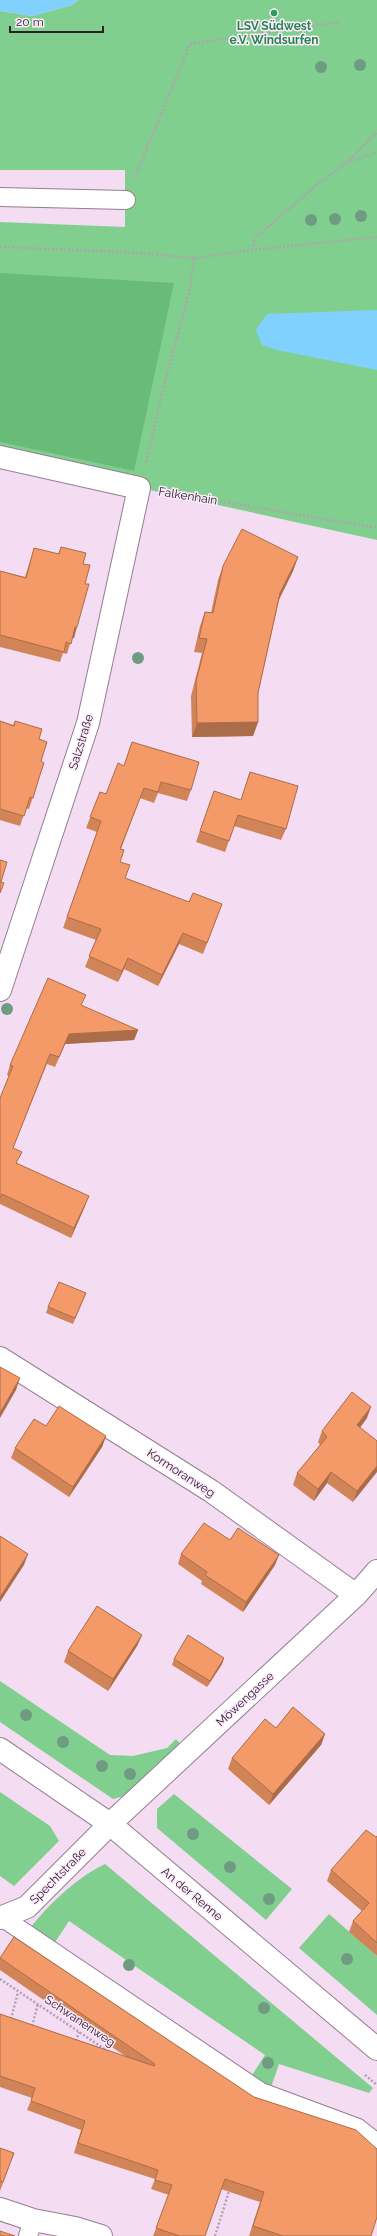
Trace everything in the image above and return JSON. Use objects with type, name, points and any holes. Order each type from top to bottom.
[{"type":"street","points":[[0,457],[139,488]]},
{"type":"street","name":"Salzstraße","points":[[0,990],[88,723],[139,488]]},
{"type":"street","name":"Kormoranweg","points":[[0,1358],[211,1491],[356,1595]]},
{"type":"street","name":"Möwengasse","points":[[110,1824],[356,1595],[377,1571]]},
{"type":"street","name":"An der Renne","points":[[0,1748],[110,1824],[377,2049]]},
{"type":"street","name":"Spechtstraße","points":[[0,1917],[27,1907],[110,1824]]},
{"type":"street","points":[[0,2209],[31,2228],[101,2236]]},
{"type":"lane","points":[[0,197],[126,200]]},
{"type":"lane","points":[[0,1917],[260,2092],[358,2128],[377,2143]]},
{"type":"path","points":[[126,200],[190,44],[339,22]]},
{"type":"path","points":[[252,250],[255,238],[313,188],[346,163],[377,132]]},
{"type":"path","points":[[346,163],[377,152]]},
{"type":"path","points":[[0,247],[125,252],[194,258],[252,250],[377,237]]},
{"type":"path","points":[[139,488],[190,288],[194,258]]},
{"type":"path","name":"Falkenhain","points":[[139,488],[377,528]]},
{"type":"path","name":"Schwanenweg","points":[[0,1980],[112,2054]]},
{"type":"path","points":[[11,2020],[18,1992]]},
{"type":"path","points":[[31,2027],[38,2004]]},
{"type":"path","points":[[75,2045],[78,2032]]},
{"type":"path","points":[[97,2052],[99,2045]]},
{"type":"path","points":[[359,2070],[377,2085]]},
{"type":"path","points":[[215,2236],[231,2186]]},
{"type":"green space","points":[[79,0],[377,0],[377,540],[0,457],[0,222],[125,227],[125,170],[0,170],[0,11],[32,16],[72,5]]},
{"type":"green space","points":[[0,273],[174,283],[134,471],[0,442]]},
{"type":"green space","points":[[0,1681],[110,1755],[133,1756],[167,1748],[176,1739],[185,1749],[136,1793],[113,1799],[0,1722]]},
{"type":"green space","points":[[0,1792],[50,1826],[59,1841],[14,1886],[0,1876]]},
{"type":"green space","points":[[174,1794],[292,1889],[266,1920],[157,1828],[157,1809]]},
{"type":"green space","points":[[105,1864],[373,2088],[369,2093],[279,2064],[268,2096],[247,2083],[265,2055],[69,1921],[50,1950],[26,1934],[42,1914],[72,1885]]},
{"type":"green space","points":[[329,1914],[377,1956],[377,2015],[299,1948]]},
{"type":"water","points":[[0,0],[79,0],[72,5],[32,16],[0,11]]},
{"type":"water","points":[[377,310],[377,370],[277,350],[262,345],[256,330],[267,314]]},
{"type":"building","points":[[242,529],[298,557],[280,593],[258,693],[258,722],[197,723],[196,681],[207,639],[199,638],[205,612],[213,613],[223,566]]},
{"type":"building","points":[[61,547],[86,553],[83,564],[90,565],[85,584],[89,584],[71,644],[66,642],[64,652],[0,635],[0,571],[26,578],[34,548],[59,554]]},
{"type":"building","points":[[0,721],[14,726],[15,721],[42,729],[39,739],[47,742],[41,761],[44,763],[33,798],[30,797],[24,816],[0,809]]},
{"type":"building","points":[[132,742],[199,762],[191,790],[161,782],[158,792],[144,788],[120,849],[124,850],[120,862],[130,865],[125,878],[189,902],[193,893],[222,904],[207,943],[183,933],[162,975],[128,958],[122,971],[89,956],[101,929],[67,917],[101,821],[90,817],[100,792],[106,794],[118,763],[124,766]]},
{"type":"building","points":[[250,772],[298,786],[286,829],[238,815],[229,841],[200,831],[214,791],[241,800]]},
{"type":"building","points":[[0,860],[7,862],[1,882],[4,883],[0,893]]},
{"type":"building","points":[[48,978],[86,995],[81,1005],[138,1030],[69,1034],[59,1057],[50,1054],[13,1148],[22,1152],[16,1163],[89,1196],[74,1228],[2,1194],[0,1198],[0,1098],[13,1066],[10,1065]]},
{"type":"building","points":[[59,1282],[86,1293],[75,1318],[48,1307]]},
{"type":"building","points":[[0,1367],[20,1378],[0,1413]]},
{"type":"building","points":[[352,1392],[371,1407],[357,1425],[377,1441],[377,1466],[357,1491],[331,1472],[318,1489],[297,1473],[327,1437],[322,1431]]},
{"type":"building","points":[[59,1406],[106,1436],[73,1487],[15,1448],[34,1419],[46,1426]]},
{"type":"building","points":[[204,1523],[230,1540],[238,1528],[279,1555],[246,1602],[205,1575],[207,1572],[181,1554]]},
{"type":"building","points":[[0,1536],[28,1554],[0,1597]]},
{"type":"building","points":[[97,1606],[142,1635],[113,1679],[68,1651]]},
{"type":"building","points":[[188,1635],[224,1658],[210,1681],[174,1659]]},
{"type":"building","points":[[293,1707],[325,1734],[273,1794],[232,1758],[265,1719],[276,1728]]},
{"type":"building","points":[[366,1830],[376,1837],[377,1836],[377,1943],[353,1921],[369,1903],[331,1870]]},
{"type":"building","points":[[14,1937],[254,2097],[356,2130],[377,2149],[377,2217],[371,2236],[283,2236],[253,2226],[264,2192],[225,2179],[205,2236],[180,2236],[156,2228],[172,2185],[155,2180],[158,2170],[78,2143],[85,2121],[31,2101],[35,2088],[0,2076],[0,2014],[154,2066],[155,2064],[0,1958]]},
{"type":"building","points":[[0,2148],[14,2153],[3,2182],[0,2181]]},
{"type":"building","points":[[0,2231],[15,2236],[0,2236]]},
{"type":"place","name":"LSV Südwest e.V. Windsurfen","points":[[274,13]]}]
